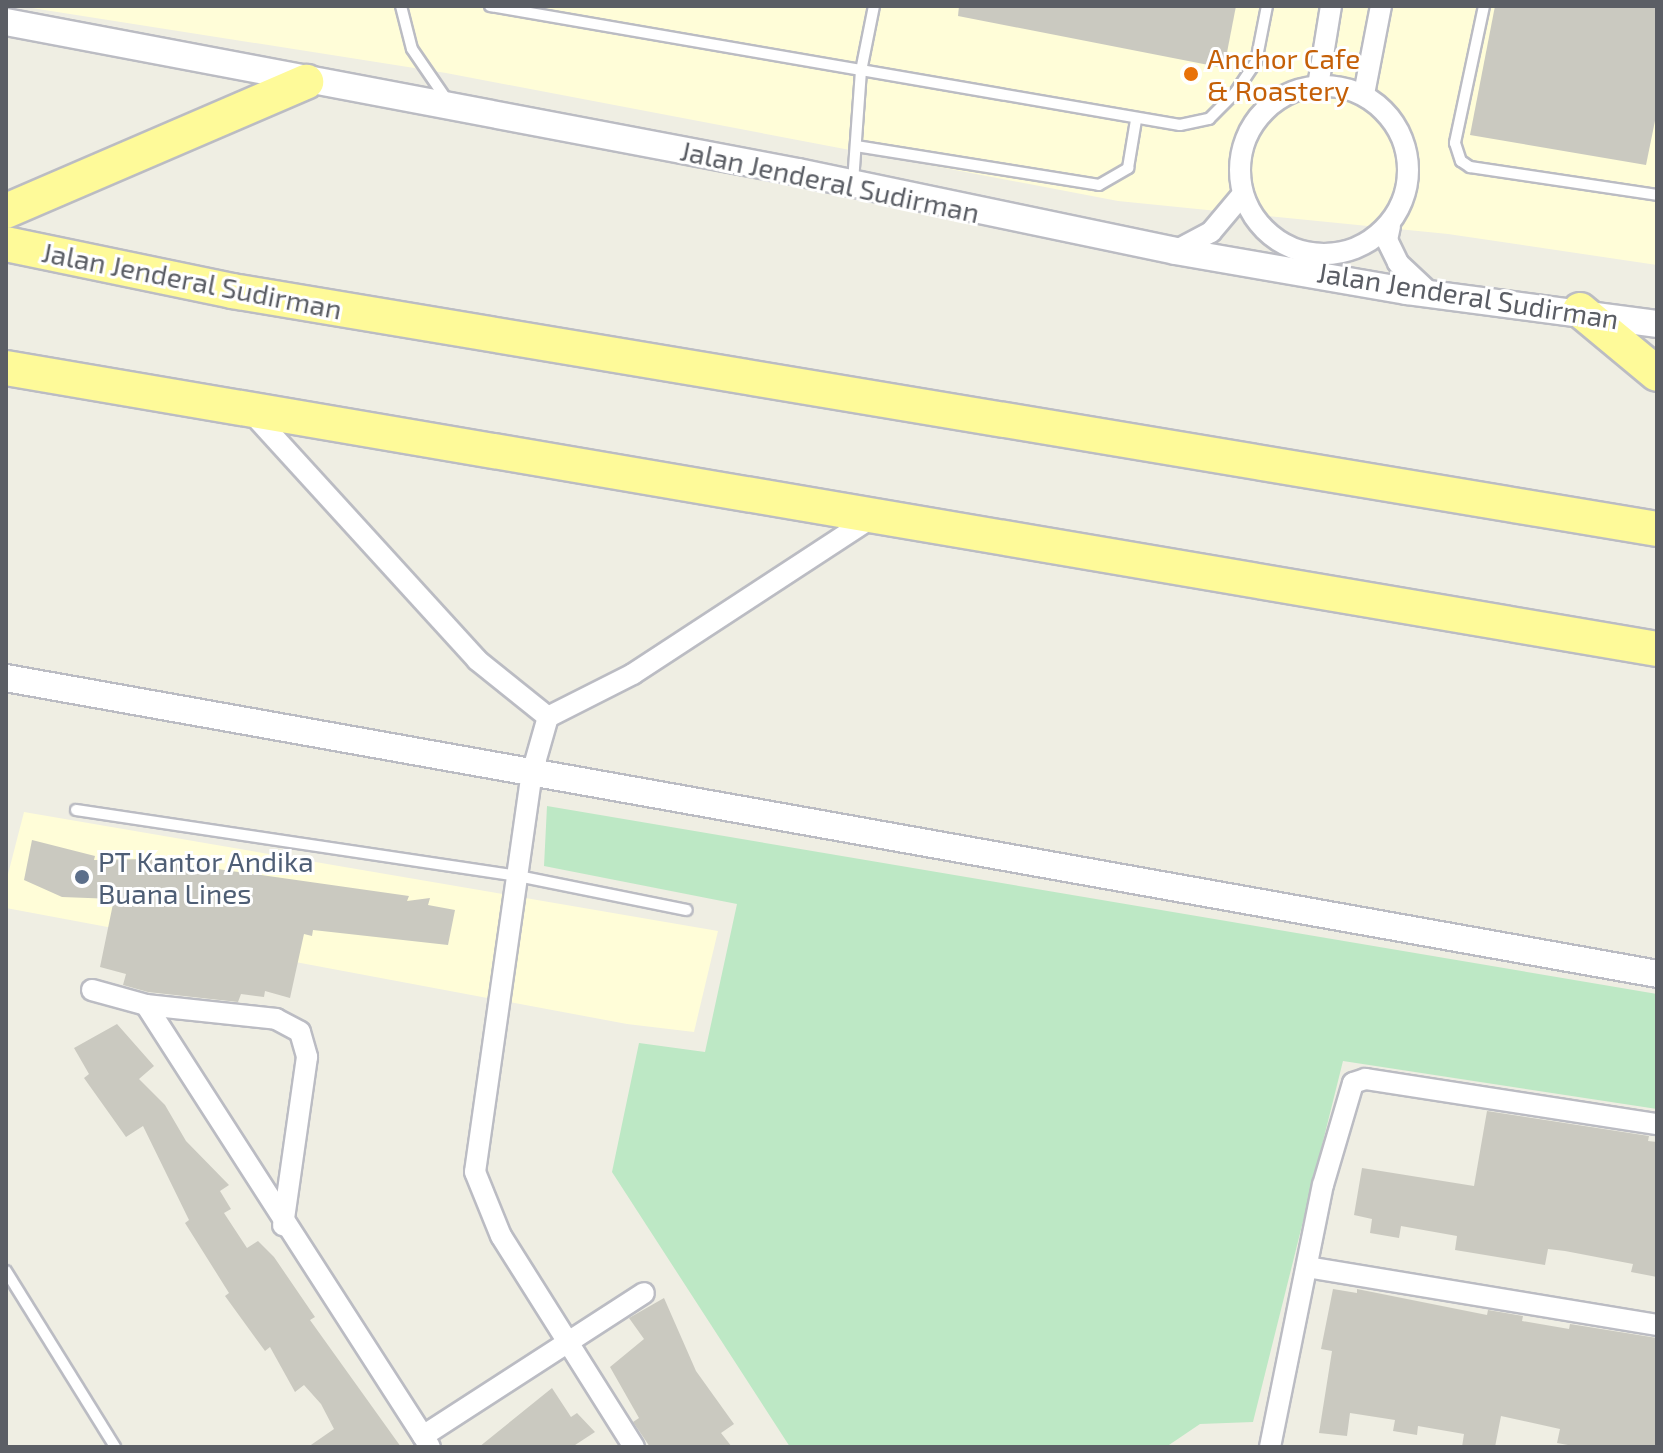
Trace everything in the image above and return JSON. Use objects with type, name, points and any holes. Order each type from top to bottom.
[{"type":"highway","points":[[6,211],[306,82]]},
{"type":"highway","name":"Jalan Jenderal Sudirman","points":[[6,244],[232,291],[1657,529]]},
{"type":"highway","points":[[1580,310],[1657,374]]},
{"type":"highway","points":[[6,368],[244,405],[1657,649]]},
{"type":"street","points":[[1318,86],[1331,6]]},
{"type":"street","points":[[1364,94],[1381,6]]},
{"type":"street","name":"Jalan Jenderal Sudirman","points":[[6,22],[306,82],[853,184],[1175,251],[1429,292],[1580,310],[1657,324]]},
{"type":"street","points":[[1390,226],[1354,249],[1327,254],[1299,251],[1275,239],[1255,220],[1242,195],[1239,166],[1245,138],[1260,114],[1282,96],[1318,86],[1364,94],[1395,123],[1409,161],[1407,189],[1387,240],[1398,263],[1429,292]]},
{"type":"street","points":[[1175,251],[1211,232],[1242,195]]},
{"type":"street","points":[[244,405],[477,660],[548,717]]},
{"type":"street","points":[[634,1447],[501,1236],[475,1172],[532,773],[548,717],[633,674],[876,515]]},
{"type":"street","points":[[6,678],[1657,974]]},
{"type":"street","points":[[92,990],[146,1005],[276,1019],[300,1032],[307,1057],[283,1225]]},
{"type":"street","points":[[146,1005],[283,1225],[426,1442],[644,1293]]},
{"type":"street","points":[[1270,1447],[1342,1107],[1357,1081],[1657,1124]]},
{"type":"street","points":[[1307,1267],[1657,1325]]},
{"type":"lane","points":[[401,6],[412,49],[453,108]]},
{"type":"lane","points":[[490,6],[1136,120],[1197,125],[1220,110],[1256,62],[1267,6]]},
{"type":"lane","points":[[853,184],[861,71],[874,6]]},
{"type":"lane","points":[[1484,6],[1455,143],[1461,161],[1470,167],[1657,195]]},
{"type":"lane","points":[[856,146],[1099,185],[1128,168],[1136,120]]},
{"type":"lane","points":[[76,810],[518,876],[687,910]]},
{"type":"lane","points":[[6,1271],[115,1447]]},
{"type":"shaded area","points":[[19,6],[1657,6],[1657,265],[1448,234],[1118,201],[446,73]]},
{"type":"shaded area","points":[[24,812],[718,931],[694,1032],[627,1024],[6,908],[6,882]]},
{"type":"green space","points":[[547,806],[1657,994],[1657,1109],[1343,1061],[1253,1422],[1200,1424],[1166,1447],[790,1447],[612,1172],[639,1043],[705,1052],[737,904],[544,866]]},
{"type":"building","points":[[959,6],[1236,6],[1224,68],[958,16]]},
{"type":"building","points":[[1495,6],[1657,6],[1657,111],[1646,165],[1470,135]]},
{"type":"building","points":[[32,840],[95,856],[94,860],[147,859],[409,896],[407,901],[430,898],[428,905],[455,910],[448,945],[313,930],[312,936],[304,934],[290,998],[265,991],[264,997],[241,994],[238,1002],[148,992],[123,985],[126,974],[100,967],[114,899],[62,897],[24,880]]},
{"type":"building","points":[[117,1024],[154,1066],[139,1079],[165,1105],[186,1141],[229,1185],[220,1191],[231,1209],[224,1213],[247,1248],[258,1241],[274,1257],[315,1317],[310,1320],[401,1447],[308,1447],[334,1429],[321,1404],[304,1385],[295,1392],[270,1347],[265,1351],[225,1296],[229,1293],[185,1223],[189,1220],[143,1126],[126,1137],[84,1078],[89,1074],[74,1048]]},
{"type":"building","points":[[1487,1111],[1649,1136],[1648,1141],[1657,1142],[1657,1277],[1631,1272],[1633,1264],[1565,1251],[1548,1249],[1545,1265],[1455,1250],[1457,1236],[1401,1226],[1399,1238],[1370,1233],[1372,1219],[1354,1215],[1362,1168],[1474,1186]]},
{"type":"building","points":[[1333,1289],[1357,1293],[1357,1289],[1487,1315],[1488,1310],[1523,1316],[1522,1321],[1569,1329],[1570,1324],[1657,1338],[1657,1447],[1579,1447],[1557,1443],[1560,1429],[1501,1416],[1495,1447],[1462,1447],[1464,1434],[1418,1426],[1417,1435],[1393,1431],[1395,1420],[1350,1413],[1347,1436],[1319,1433],[1332,1351],[1321,1349]]},
{"type":"building","points":[[664,1298],[696,1371],[734,1424],[721,1433],[732,1447],[650,1447],[633,1422],[639,1418],[610,1367],[644,1339],[629,1318]]},
{"type":"building","points":[[552,1388],[571,1417],[577,1413],[595,1432],[572,1447],[479,1447]]},
{"type":"place","name":"Anchor Cafe & Roastery","points":[[1191,74]]},
{"type":"place","name":"PT Kantor Andika Buana Lines","points":[[82,877]]}]
